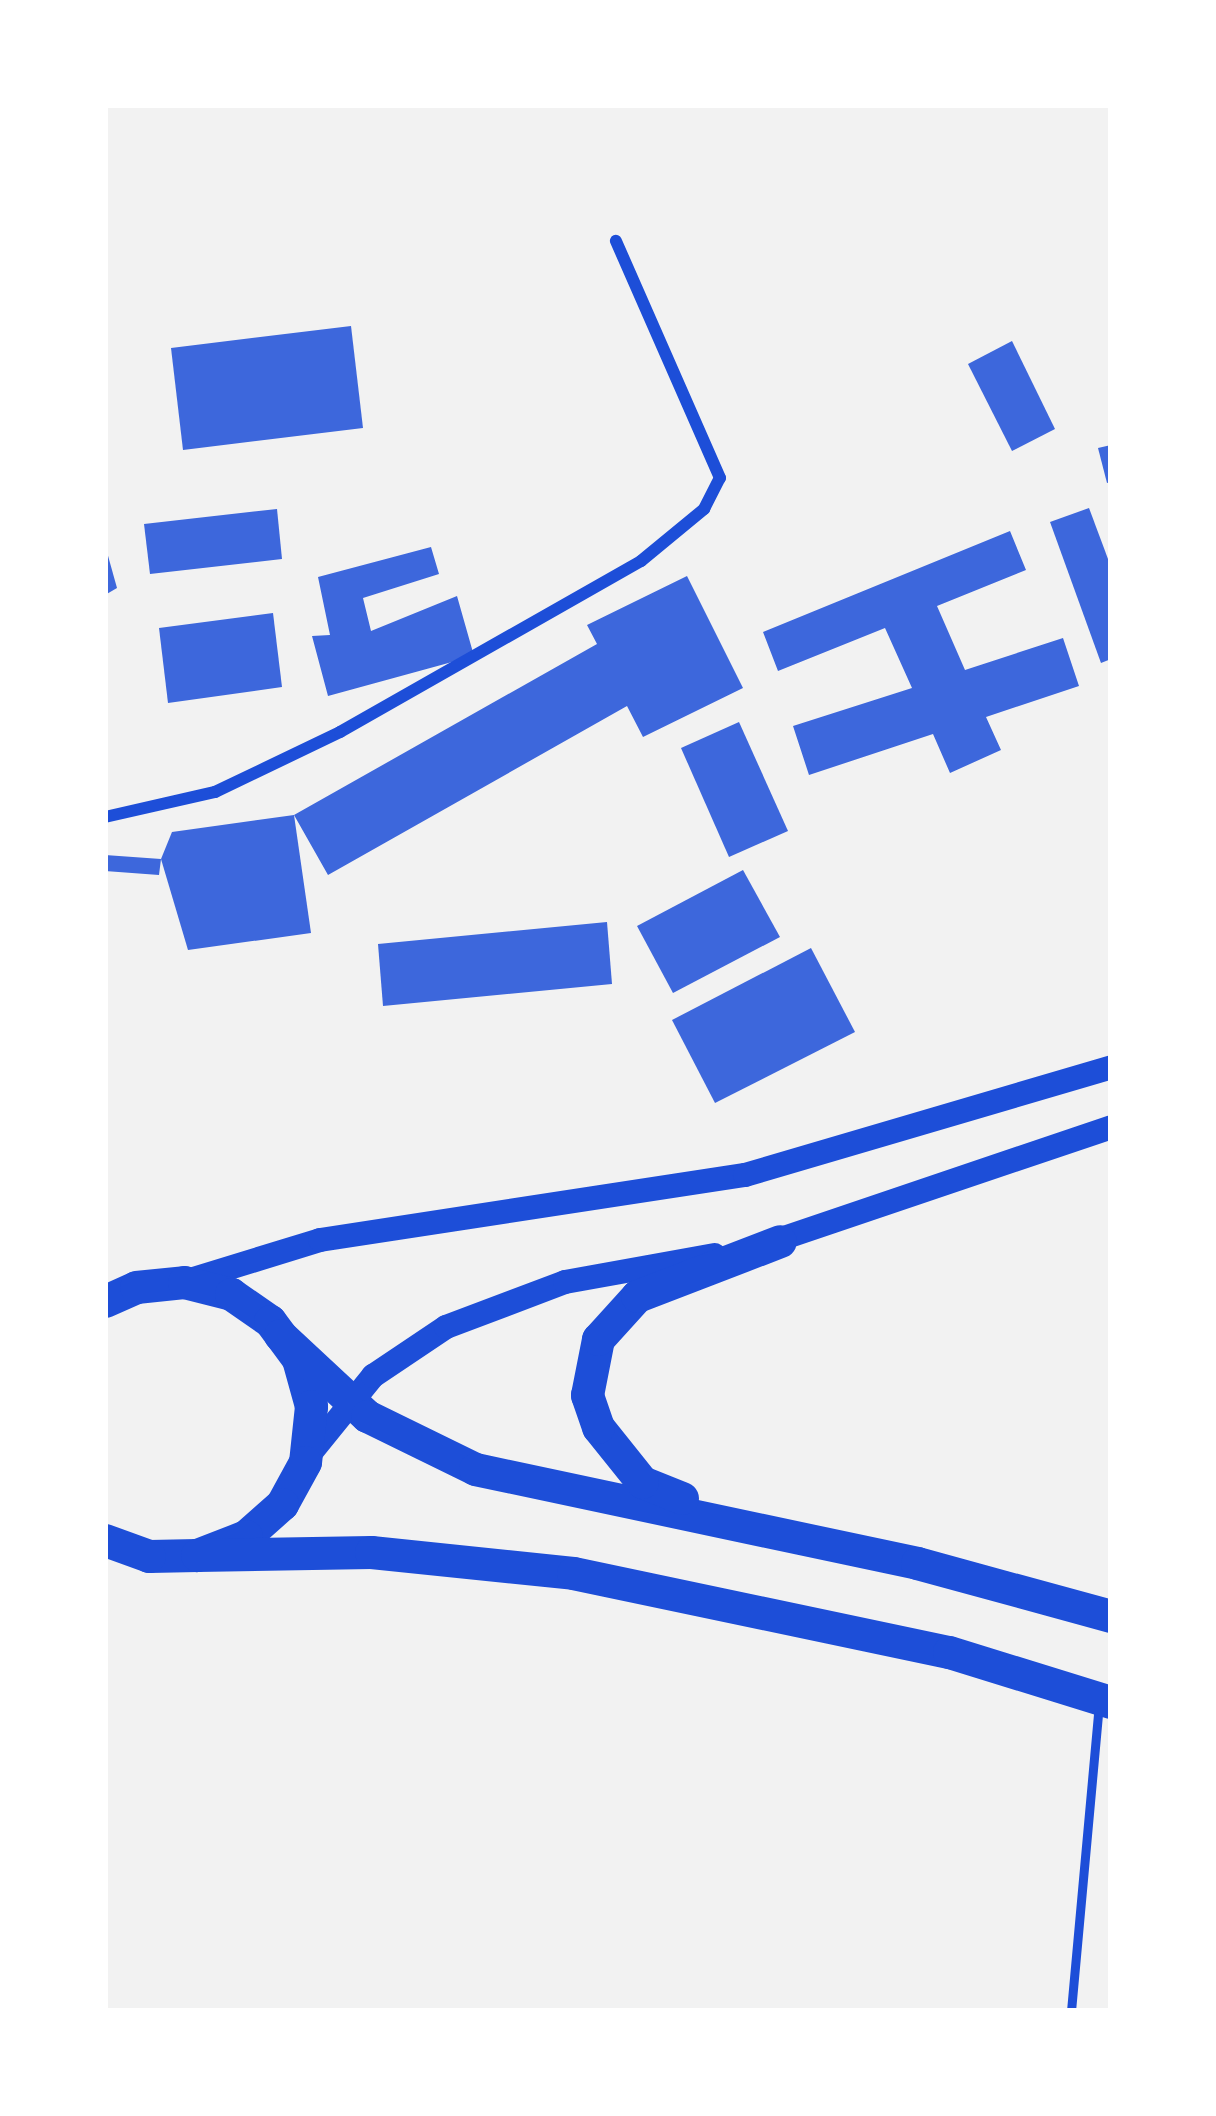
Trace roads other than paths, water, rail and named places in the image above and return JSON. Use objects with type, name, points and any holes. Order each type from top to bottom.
[{"type":"highway","points":[[750,1526],[642,1482],[617,1459],[587,1395],[588,1368],[611,1316],[637,1296],[781,1241]]},
{"type":"highway","points":[[105,1301],[120,1288],[184,1282],[231,1294],[349,1401],[419,1448],[475,1469],[750,1526],[1111,1616]]},
{"type":"highway","points":[[197,1556],[246,1537],[282,1504],[304,1462],[310,1406],[298,1359],[280,1335]]},
{"type":"highway","points":[[105,1540],[149,1556],[410,1554],[573,1573],[949,1652],[1105,1700]]},
{"type":"main road","points":[[184,1282],[320,1240],[745,1175],[1111,1066]]},
{"type":"main road","points":[[304,1462],[349,1401],[407,1349],[501,1303],[565,1282],[781,1241],[1111,1127]]},
{"type":"street","points":[[105,817],[214,792],[340,732],[641,562],[704,509],[720,478],[616,242]]},
{"type":"lane","points":[[1071,2011],[1105,1700]]}]
